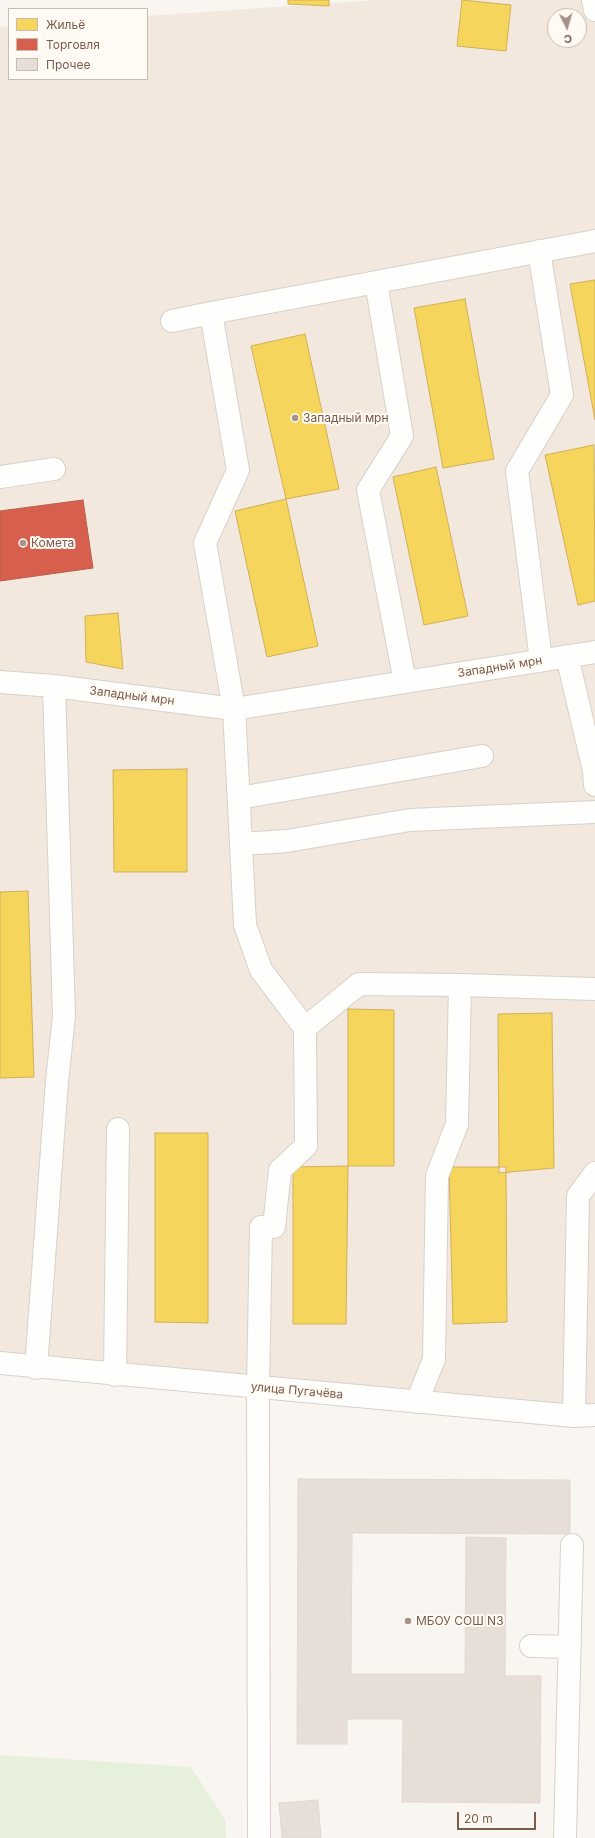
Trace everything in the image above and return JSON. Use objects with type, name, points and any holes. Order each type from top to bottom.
[{"type":"street","points":[[593,0],[595,10]]},
{"type":"street","points":[[172,321],[595,241]]},
{"type":"street","points":[[539,251],[562,395],[517,471],[541,660]]},
{"type":"street","points":[[376,282],[402,436],[368,490],[404,682]]},
{"type":"street","points":[[211,313],[238,470],[205,543],[234,709],[245,925],[261,970],[305,1028],[306,1146],[280,1170],[274,1227],[261,1227],[258,1387],[259,1838]]},
{"type":"street","points":[[0,477],[54,470]]},
{"type":"street","name":"Западный мрн","points":[[0,682],[54,686],[234,709],[595,652]]},
{"type":"street","points":[[567,656],[594,771],[595,785]]},
{"type":"street","points":[[36,1368],[57,1080],[64,1016],[54,686]]},
{"type":"street","points":[[239,798],[482,756]]},
{"type":"street","points":[[242,844],[287,841],[410,820],[595,812]]},
{"type":"street","points":[[305,1028],[359,984],[595,989]]},
{"type":"street","points":[[418,1402],[434,1359],[437,1176],[457,1124],[460,985]]},
{"type":"street","points":[[115,1375],[118,1129]]},
{"type":"street","points":[[585,1415],[578,1196],[595,1173]]},
{"type":"street","name":"улица Пугачёва","points":[[0,1363],[36,1368],[418,1402],[585,1415]]},
{"type":"street","points":[[565,1838],[572,1545]]},
{"type":"street","points":[[531,1646],[570,1648]]},
{"type":"shaded area","name":"Западный мрн","points":[[377,0],[595,0],[595,1410],[0,1361],[0,27],[8,26],[8,80],[148,80],[148,16]]},
{"type":"green space","points":[[0,1755],[191,1767],[225,1820],[226,1838],[0,1838]]},
{"type":"building: Жильё","points":[[288,0],[329,0],[329,6],[288,4]]},
{"type":"building: Жильё","points":[[462,0],[511,5],[506,51],[457,46]]},
{"type":"building: Жильё","points":[[595,280],[595,420],[570,284]]},
{"type":"building: Жильё","points":[[465,299],[494,459],[443,468],[414,308]]},
{"type":"building: Жильё","name":"Западный мрн","points":[[305,334],[339,489],[286,499],[251,346]]},
{"type":"building: Жильё","points":[[594,445],[595,601],[578,605],[545,455]]},
{"type":"building: Жильё","points":[[436,467],[468,616],[424,625],[393,477]]},
{"type":"building: Жильё","points":[[286,499],[318,646],[267,657],[235,511]]},
{"type":"building: Жильё","points":[[118,613],[123,669],[86,662],[85,616]]},
{"type":"building: Жильё","points":[[187,769],[187,872],[114,872],[113,770]]},
{"type":"building: Жильё","points":[[28,891],[34,1077],[0,1078],[0,892]]},
{"type":"building: Жильё","points":[[348,1009],[394,1010],[394,1166],[348,1166]]},
{"type":"building: Жильё","points":[[552,1013],[554,1168],[499,1173],[498,1014]]},
{"type":"building: Жильё","points":[[155,1133],[208,1133],[208,1323],[155,1322]]},
{"type":"building: Жильё","points":[[348,1166],[346,1324],[293,1324],[293,1167]]},
{"type":"building: Жильё","points":[[449,1167],[506,1167],[507,1322],[453,1324]]},
{"type":"building: Торговля","points":[[83,500],[93,568],[0,581],[0,511]]},
{"type":"building: Прочее","points":[[298,1479],[570,1480],[570,1534],[352,1533],[351,1674],[465,1674],[466,1537],[506,1538],[505,1676],[541,1676],[540,1803],[402,1802],[403,1719],[347,1719],[347,1744],[297,1744]]},
{"type":"building: Прочее","points":[[318,1800],[321,1838],[282,1838],[279,1803]]},
{"type":"place","name":"Западный мрн","points":[[295,418]]},
{"type":"place","name":"Комета","points":[[23,543]]},
{"type":"place","name":"МБОУ СОШ N3","points":[[408,1621]]}]
